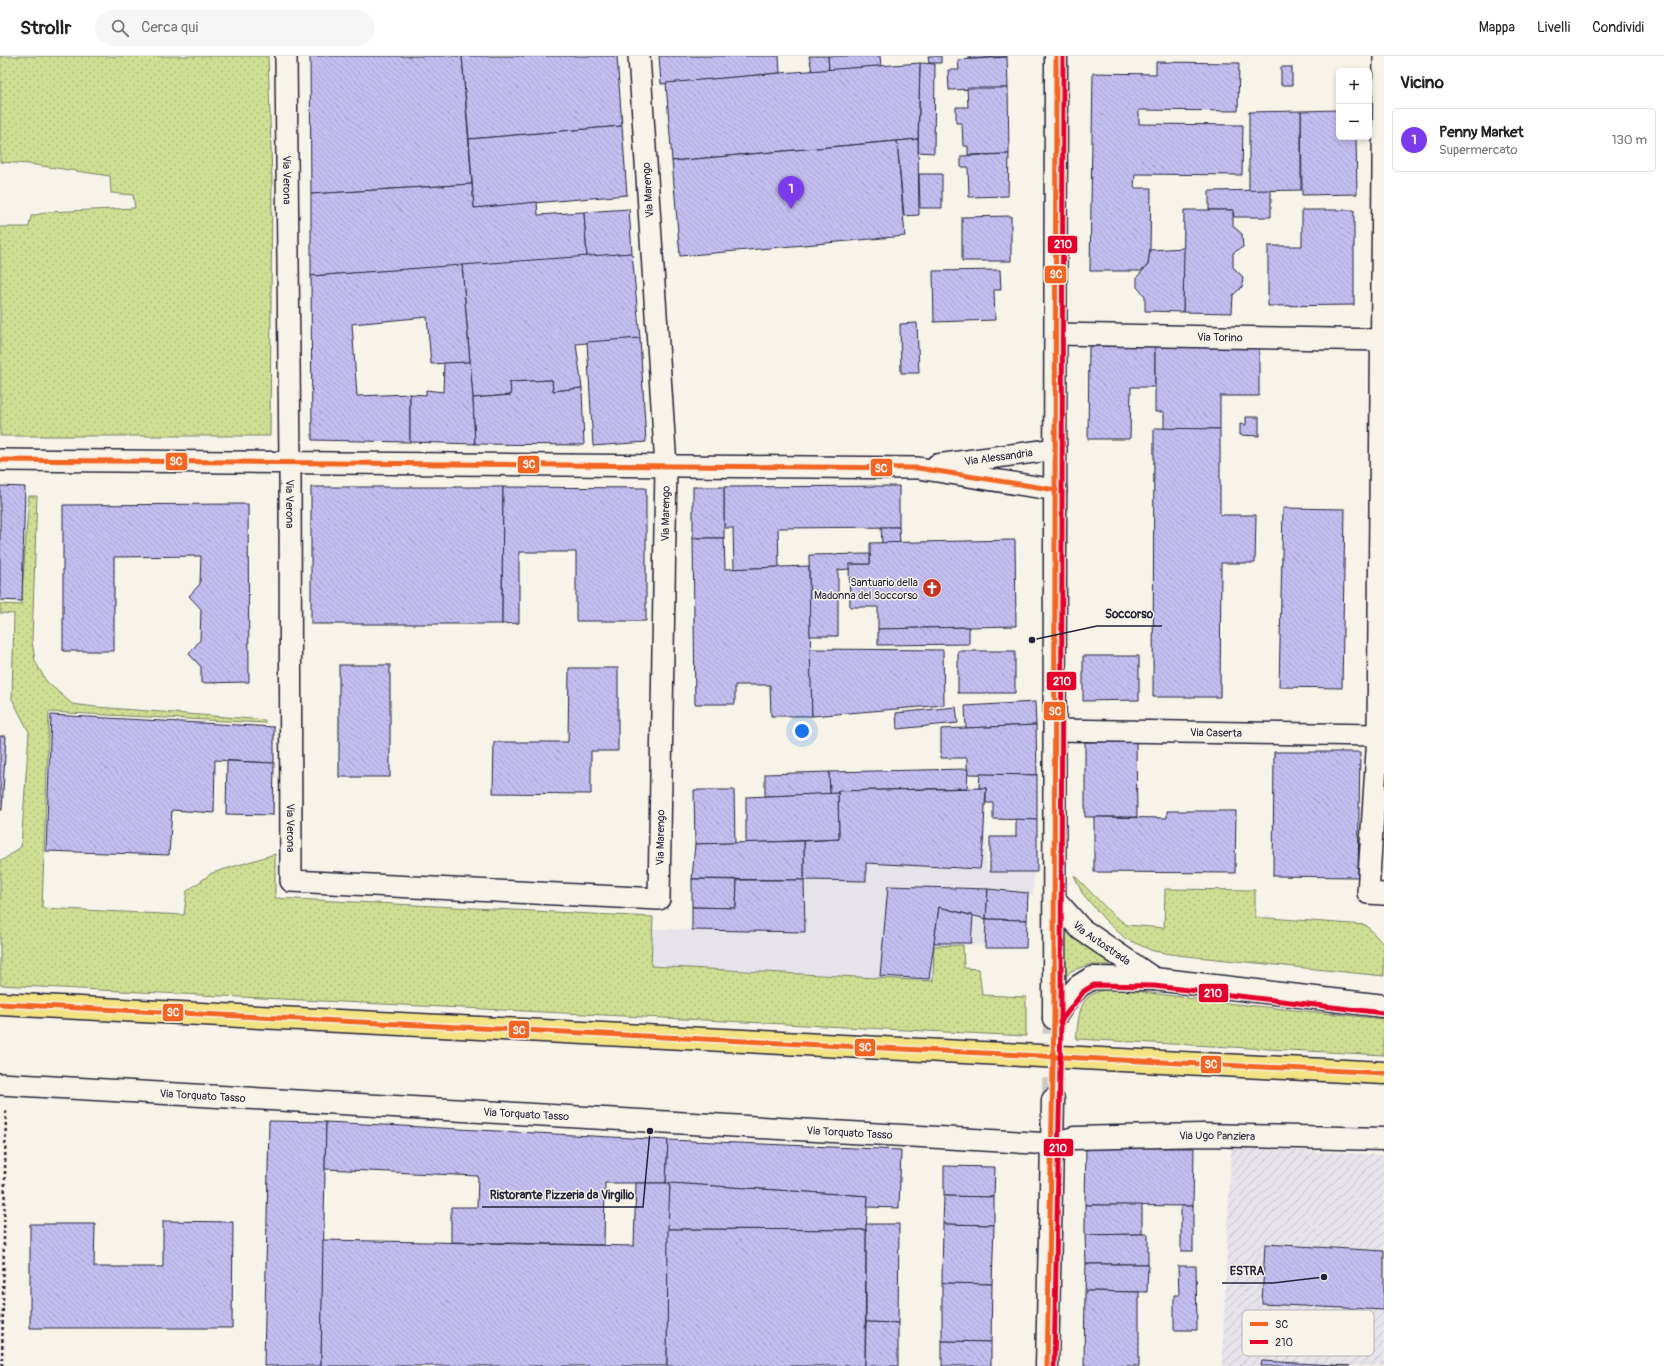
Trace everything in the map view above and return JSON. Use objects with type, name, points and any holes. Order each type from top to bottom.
[{"type":"highway","points":[[0,1004],[1384,1073]]},
{"type":"street","name":"Via Verona","points":[[286,56],[290,462],[291,881],[659,899]]},
{"type":"street","name":"Via Marengo","points":[[639,56],[666,466],[659,899]]},
{"type":"street","points":[[1055,900],[1056,56]]},
{"type":"street","points":[[1376,893],[1384,56]]},
{"type":"street","name":"Via Torino","points":[[1056,334],[1382,340]]},
{"type":"street","name":"Via Alessandria","points":[[0,460],[918,468],[1056,449]]},
{"type":"street","name":"Via Alessandria","points":[[918,468],[1056,490]]},
{"type":"street","name":"Via Caserta","points":[[1055,730],[1378,735]]},
{"type":"street","name":"Via Autostrada","points":[[1055,900],[1081,929],[1154,979]]},
{"type":"street","name":"Via Autostrada","points":[[1055,900],[1054,1018],[1079,986],[1092,978],[1154,979],[1384,1006]]},
{"type":"street","name":"Via Torquato Tasso","points":[[0,1084],[1052,1144]]},
{"type":"street","points":[[1047,1366],[1053,1100]]},
{"type":"street","name":"Via Ugo Panziera","points":[[1052,1144],[1074,1138],[1195,1135],[1384,1139]]},
{"type":"path","points":[[2,1366],[6,1103]]},
{"type":"shaded area","points":[[985,786],[986,869],[1034,869],[1033,895],[989,894],[987,945],[934,946],[933,981],[651,966],[653,929],[695,930],[695,912],[736,881],[807,879],[807,841],[838,839],[837,790]]},
{"type":"shaded area","points":[[1231,1147],[1384,1155],[1384,1366],[1222,1366]]},
{"type":"green space","points":[[0,56],[268,56],[272,178],[270,436],[0,436],[0,227],[29,227],[31,216],[49,212],[135,208],[133,195],[111,193],[110,176],[29,164],[0,162]]},
{"type":"green space","points":[[29,496],[37,496],[32,641],[35,661],[46,681],[72,704],[265,720],[265,723],[49,712],[42,908],[184,915],[187,891],[212,873],[275,854],[275,898],[653,917],[651,966],[933,981],[934,946],[963,945],[964,968],[979,969],[982,995],[1026,997],[1026,1036],[0,985],[0,860],[3,860],[21,847],[29,732],[12,699],[14,614],[0,613],[0,604],[21,605]]},
{"type":"green space","points":[[1074,875],[1112,914],[1127,925],[1164,928],[1165,889],[1255,890],[1255,917],[1366,925],[1384,945],[1384,976],[1177,955],[1153,951],[1126,939],[1105,920],[1082,893]]},
{"type":"green space","points":[[1064,923],[1077,934],[1091,950],[1118,965],[1088,965],[1071,971],[1061,982]]},
{"type":"green space","points":[[1113,988],[1226,1003],[1384,1019],[1384,1055],[1076,1039],[1080,1011],[1087,998],[1102,990]]},
{"type":"building","points":[[310,56],[462,56],[472,184],[311,194]]},
{"type":"building","points":[[462,56],[617,56],[622,126],[469,139]]},
{"type":"building","points":[[659,56],[779,56],[780,73],[661,84]]},
{"type":"building","points":[[809,56],[828,56],[829,70],[812,71]]},
{"type":"building","points":[[828,56],[880,56],[881,66],[829,70]]},
{"type":"building","points":[[928,56],[941,56],[941,63],[929,63]]},
{"type":"building","points":[[969,56],[1007,56],[1007,57],[969,59]]},
{"type":"building","points":[[1007,57],[1008,88],[949,90],[948,70],[959,70],[958,60]]},
{"type":"building","points":[[1156,62],[1239,63],[1238,111],[1139,110],[1139,124],[1243,125],[1242,175],[1135,174],[1134,188],[1151,188],[1150,250],[1148,265],[1141,271],[1090,271],[1093,73],[1156,74]]},
{"type":"building","points":[[920,63],[935,64],[934,153],[918,152]]},
{"type":"building","points":[[920,63],[918,139],[672,161],[666,83]]},
{"type":"building","points":[[1281,67],[1292,67],[1292,85],[1281,85]]},
{"type":"building","points":[[967,88],[1008,88],[1009,154],[968,155],[968,146],[963,146],[962,123],[956,123],[956,107],[968,107]]},
{"type":"building","points":[[1336,110],[1336,140],[1356,140],[1357,194],[1302,195],[1301,111]]},
{"type":"building","points":[[1301,111],[1301,190],[1249,191],[1249,112]]},
{"type":"building","points":[[622,126],[627,195],[474,208],[469,139]]},
{"type":"building","points":[[918,139],[919,215],[904,216],[897,141]]},
{"type":"building","points":[[897,141],[905,236],[680,256],[672,161]]},
{"type":"building","points":[[1009,154],[1008,196],[969,197],[968,167],[961,167],[961,156]]},
{"type":"building","points":[[919,174],[942,174],[942,208],[920,208]]},
{"type":"building","points":[[472,184],[474,208],[537,202],[538,215],[584,212],[587,257],[311,276],[311,194]]},
{"type":"building","points":[[1271,190],[1271,217],[1234,217],[1233,210],[1209,210],[1209,191]]},
{"type":"building","points":[[629,209],[632,253],[587,257],[584,212]]},
{"type":"building","points":[[1184,210],[1233,210],[1233,226],[1242,234],[1243,247],[1233,253],[1233,267],[1243,277],[1242,287],[1233,295],[1232,313],[1183,312]]},
{"type":"building","points":[[1302,210],[1354,210],[1354,305],[1268,306],[1268,246],[1302,246]]},
{"type":"building","points":[[1011,216],[1011,261],[962,261],[962,217]]},
{"type":"building","points":[[1184,248],[1183,312],[1145,311],[1145,296],[1137,287],[1137,277],[1148,265],[1150,250]]},
{"type":"building","points":[[632,253],[640,338],[576,344],[582,388],[553,391],[552,380],[510,382],[511,395],[473,398],[462,265]]},
{"type":"building","points":[[462,265],[470,362],[431,364],[427,317],[352,324],[357,396],[410,394],[410,442],[312,440],[311,276]]},
{"type":"building","points":[[1000,270],[1001,290],[994,290],[995,320],[934,322],[933,271]]},
{"type":"building","points":[[917,323],[919,373],[901,373],[900,324]]},
{"type":"building","points":[[640,338],[646,442],[593,446],[587,342]]},
{"type":"building","points":[[1089,346],[1155,346],[1155,387],[1131,387],[1130,439],[1088,439]]},
{"type":"building","points":[[1155,346],[1259,346],[1259,396],[1220,396],[1220,429],[1164,429],[1164,412],[1155,412]]},
{"type":"building","points":[[470,362],[475,444],[410,442],[410,394],[426,395],[426,390],[443,392],[444,363]]},
{"type":"building","points":[[552,380],[553,391],[582,388],[584,445],[475,444],[473,398],[511,395],[510,382]]},
{"type":"building","points":[[1246,417],[1259,417],[1259,436],[1240,435],[1240,424],[1246,425]]},
{"type":"building","points":[[1154,428],[1220,429],[1220,515],[1256,515],[1255,563],[1221,563],[1220,697],[1153,697]]},
{"type":"building","points":[[0,486],[25,487],[22,601],[0,600]]},
{"type":"building","points":[[899,486],[899,527],[778,528],[779,567],[734,569],[733,528],[724,528],[724,487]]},
{"type":"building","points":[[311,487],[503,487],[502,624],[311,624]]},
{"type":"building","points":[[503,487],[646,488],[646,621],[576,621],[576,552],[519,552],[519,623],[502,624]]},
{"type":"building","points":[[693,487],[724,487],[724,538],[693,538]]},
{"type":"building","points":[[248,504],[249,682],[201,683],[201,667],[189,654],[200,640],[201,609],[189,596],[200,584],[201,556],[114,557],[114,651],[63,651],[63,505]]},
{"type":"building","points":[[1283,508],[1345,509],[1342,688],[1279,687]]},
{"type":"building","points":[[881,527],[899,527],[900,543],[882,543]]},
{"type":"building","points":[[693,538],[724,538],[725,569],[809,566],[812,716],[771,716],[770,685],[735,685],[735,704],[695,704]]},
{"type":"building","name":"Santuario della Madonna del Soccorso","points":[[1015,540],[1016,626],[878,629],[878,607],[850,607],[849,564],[870,564],[870,543]]},
{"type":"building","points":[[870,554],[870,564],[849,564],[849,569],[838,570],[838,636],[810,636],[809,555]]},
{"type":"building","points":[[969,627],[969,644],[878,645],[878,629]]},
{"type":"building","points":[[810,649],[943,650],[944,705],[812,716]]},
{"type":"building","points":[[958,651],[1015,651],[1015,693],[958,693]]},
{"type":"building","points":[[1083,656],[1139,656],[1139,700],[1083,701]]},
{"type":"building","points":[[339,665],[390,665],[390,777],[339,777]]},
{"type":"building","points":[[569,668],[618,668],[618,751],[591,751],[591,794],[493,793],[494,742],[568,742]]},
{"type":"building","points":[[1035,702],[1036,725],[966,728],[965,706]]},
{"type":"building","points":[[956,707],[958,723],[897,729],[896,713]]},
{"type":"building","points":[[51,715],[274,727],[274,763],[215,760],[214,813],[172,810],[169,855],[46,851]]},
{"type":"building","points":[[1036,725],[1037,775],[967,774],[967,758],[941,758],[941,729]]},
{"type":"building","points":[[0,736],[6,736],[2,810],[0,810]]},
{"type":"building","points":[[1136,741],[1137,817],[1085,817],[1085,742]]},
{"type":"building","points":[[1274,752],[1360,752],[1358,877],[1273,876]]},
{"type":"building","points":[[227,761],[274,763],[273,815],[226,814]]},
{"type":"building","points":[[968,769],[967,788],[838,791],[838,793],[830,794],[829,772]]},
{"type":"building","points":[[829,772],[830,794],[765,796],[765,774]]},
{"type":"building","points":[[980,774],[1037,775],[1037,820],[993,819],[993,803],[986,803],[986,788],[979,788]]},
{"type":"building","points":[[986,788],[983,845],[980,869],[866,863],[866,881],[804,880],[804,841],[839,839],[838,791]]},
{"type":"building","points":[[694,790],[734,790],[735,843],[695,844]]},
{"type":"building","points":[[838,793],[839,839],[746,843],[746,797]]},
{"type":"building","points":[[1167,811],[1236,811],[1235,873],[1094,872],[1094,817],[1167,818]]},
{"type":"building","points":[[1016,819],[1037,820],[1037,872],[990,872],[990,837],[1016,837]]},
{"type":"building","points":[[804,841],[804,880],[692,879],[695,844]]},
{"type":"building","points":[[692,879],[737,880],[736,908],[692,907]]},
{"type":"building","points":[[737,880],[804,880],[805,932],[692,930],[692,907],[736,908]]},
{"type":"building","points":[[888,886],[988,889],[986,919],[939,907],[929,979],[880,976]]},
{"type":"building","points":[[988,889],[1028,893],[1027,920],[986,919]]},
{"type":"building","points":[[939,907],[973,916],[971,943],[934,943]]},
{"type":"building","points":[[986,919],[1027,920],[1026,948],[985,948]]},
{"type":"building","points":[[269,1121],[326,1122],[321,1366],[264,1366]]},
{"type":"building","points":[[326,1122],[668,1140],[666,1183],[605,1183],[604,1245],[451,1242],[451,1207],[477,1207],[478,1176],[325,1169]]},
{"type":"building","points":[[668,1140],[901,1150],[899,1208],[867,1207],[868,1196],[666,1183]]},
{"type":"building","points":[[1086,1147],[1194,1148],[1193,1206],[1085,1205]]},
{"type":"building","points":[[944,1166],[995,1167],[994,1197],[944,1196]]},
{"type":"building","points":[[636,1183],[670,1183],[667,1366],[321,1366],[323,1240],[634,1246]]},
{"type":"building","points":[[670,1183],[868,1196],[866,1230],[668,1229]]},
{"type":"building","points":[[944,1196],[994,1197],[994,1225],[943,1224]]},
{"type":"building","points":[[1085,1205],[1142,1205],[1142,1234],[1085,1235]]},
{"type":"building","points":[[1181,1206],[1193,1206],[1193,1251],[1181,1251]]},
{"type":"building","points":[[163,1221],[233,1222],[232,1328],[30,1328],[30,1224],[95,1224],[94,1267],[163,1267]]},
{"type":"building","points":[[866,1224],[899,1224],[898,1323],[866,1322]]},
{"type":"building","points":[[943,1224],[994,1225],[992,1284],[942,1283]]},
{"type":"building","points":[[668,1229],[866,1230],[865,1366],[667,1366]]},
{"type":"building","points":[[1148,1234],[1148,1264],[1086,1264],[1085,1235]]},
{"type":"building","points":[[1265,1244],[1384,1251],[1384,1310],[1262,1304]]},
{"type":"building","points":[[1086,1264],[1148,1264],[1147,1292],[1085,1291]]},
{"type":"building","points":[[1178,1266],[1196,1266],[1197,1330],[1174,1330],[1174,1295],[1179,1295]]},
{"type":"building","points":[[942,1283],[992,1284],[991,1342],[942,1341]]},
{"type":"building","points":[[1085,1291],[1139,1292],[1139,1366],[1084,1366]]},
{"type":"building","points":[[866,1322],[898,1323],[898,1366],[865,1366]]},
{"type":"building","points":[[942,1341],[991,1342],[991,1366],[942,1366]]},
{"type":"building","points":[[1262,1361],[1350,1366],[1261,1366]]},
{"type":"tunnel","points":[[1053,1100],[1054,1018]]},
{"type":"transit line","name":"SC","points":[[1047,1366],[1054,1018],[1056,56]]},
{"type":"transit line","name":"210","points":[[1054,1366],[1061,1018],[1063,56]]},
{"type":"transit line","name":"SC","points":[[0,460],[918,468],[1056,490]]},
{"type":"transit line","name":"210","points":[[1060,1022],[1084,991],[1094,985],[1154,986],[1383,1013]]},
{"type":"transit line","name":"SC","points":[[0,1004],[1384,1073]]},
{"type":"place","name":"Penny Market","points":[[791,209]]},
{"type":"place","name":"Santuario della Madonna del Soccorso","points":[[932,588]]},
{"type":"place","name":"Soccorso","points":[[1032,640]]},
{"type":"place","name":"Ristorante Pizzeria da Virgilio","points":[[650,1131]]},
{"type":"place","name":"ESTRA","points":[[1324,1277]]}]
